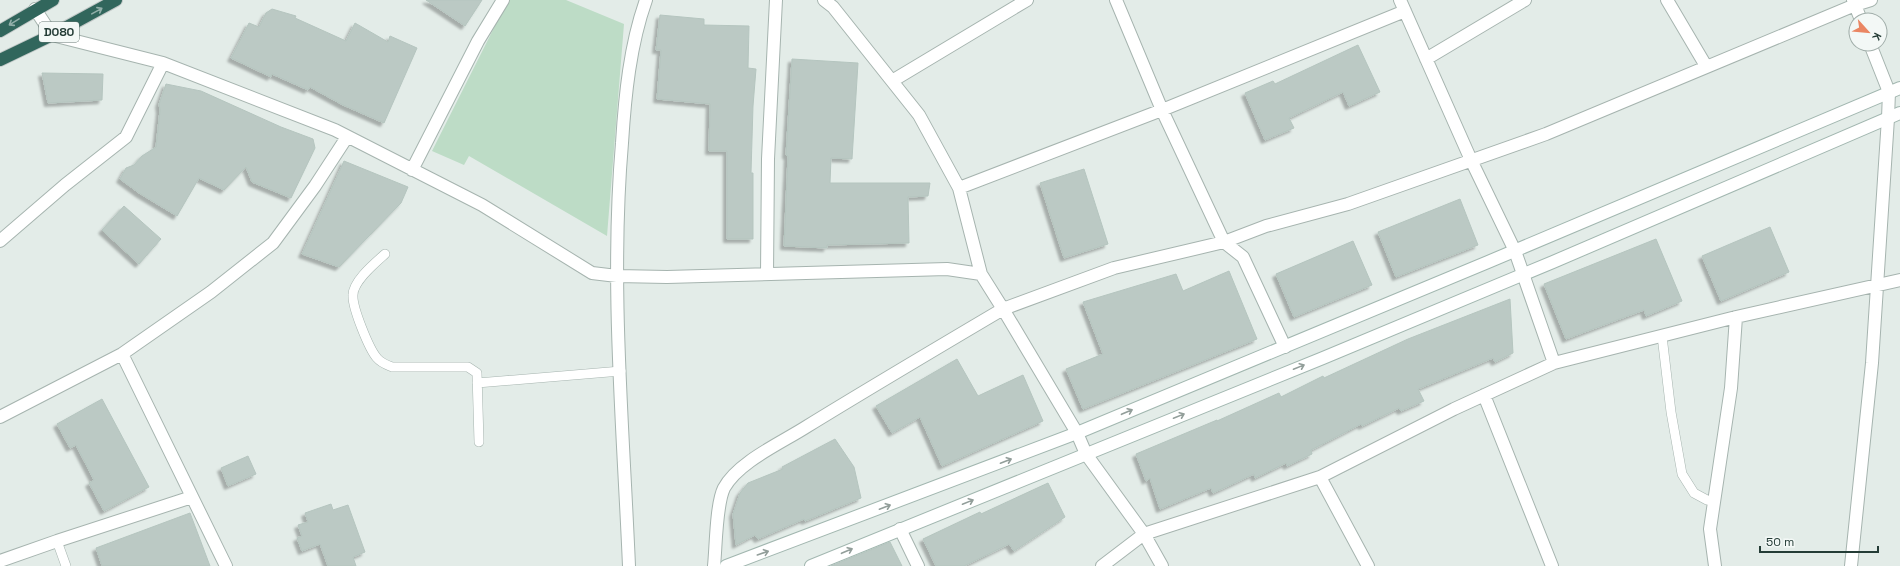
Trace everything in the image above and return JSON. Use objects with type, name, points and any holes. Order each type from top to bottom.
[{"type":"highway","name":"D080","points":[[0,31],[35,9],[53,0]]},
{"type":"highway","name":"D080","points":[[0,60],[52,35],[116,0]]},
{"type":"street","points":[[412,170],[478,41],[502,0]]},
{"type":"street","points":[[629,566],[617,276],[618,205],[623,127],[632,54],[646,0]]},
{"type":"street","points":[[767,274],[768,159],[776,0]]},
{"type":"street","points":[[824,0],[833,7],[919,115],[959,188],[981,274],[1076,433],[1086,454],[1144,534],[1162,566]]},
{"type":"street","points":[[892,81],[1027,0]]},
{"type":"street","points":[[1116,0],[1162,110],[1224,242],[1243,257],[1285,346]]},
{"type":"street","points":[[1426,59],[1525,0]]},
{"type":"street","points":[[1667,0],[1706,66]]},
{"type":"street","points":[[714,566],[719,513],[724,490],[733,475],[755,459],[837,408],[1003,309],[1114,268],[1224,242],[1266,226],[1348,204],[1546,134],[1854,2],[1872,0]]},
{"type":"street","points":[[1854,2],[1858,12]]},
{"type":"street","points":[[959,188],[1162,110],[1402,5],[1471,160],[1515,251],[1554,364]]},
{"type":"street","points":[[35,9],[52,35],[163,63],[348,137],[482,205],[592,273],[617,276],[667,277],[947,268],[981,274]]},
{"type":"street","points":[[1851,566],[1872,363],[1888,118],[1894,90],[1874,52]]},
{"type":"street","points":[[0,242],[65,185],[126,137],[163,63]]},
{"type":"street","points":[[726,566],[1076,433],[1515,251],[1894,90]]},
{"type":"street","points":[[811,566],[1523,274],[1900,113]]},
{"type":"street","points":[[0,417],[122,354],[211,292],[273,243],[315,186],[348,137]]},
{"type":"street","points":[[1102,566],[1144,534],[1320,477],[1454,408],[1554,364],[1736,317],[1900,280]]},
{"type":"street","points":[[1715,566],[1710,529],[1731,388],[1736,317]]},
{"type":"street","points":[[122,354],[226,566]]},
{"type":"street","points":[[1484,395],[1552,566]]},
{"type":"street","points":[[1320,477],[1368,566]]},
{"type":"street","points":[[0,561],[192,497]]},
{"type":"street","points":[[900,529],[918,566]]},
{"type":"lane","points":[[385,254],[357,284],[352,294],[355,308],[373,353],[383,363],[392,367],[468,367],[477,373],[479,442]]},
{"type":"lane","points":[[1662,336],[1671,412],[1682,474],[1688,487],[1694,493],[1707,500],[1714,501]]},
{"type":"lane","points":[[478,383],[621,371]]},
{"type":"lane","points":[[57,541],[66,566]]},
{"type":"green space","points":[[508,0],[566,0],[624,24],[607,236],[469,156],[464,165],[432,151]]},
{"type":"building","points":[[426,0],[482,0],[465,26]]},
{"type":"building","points":[[272,9],[296,16],[295,18],[346,41],[355,23],[388,42],[390,36],[417,48],[384,123],[343,105],[310,87],[308,90],[272,74],[271,77],[231,58],[249,23],[259,27],[266,13]]},
{"type":"building","points":[[660,15],[704,19],[704,25],[749,26],[748,68],[756,69],[753,106],[751,173],[753,173],[753,239],[727,239],[727,151],[709,151],[710,104],[657,99],[661,50],[656,50]]},
{"type":"building","points":[[1358,45],[1380,92],[1349,106],[1343,92],[1289,118],[1294,128],[1265,140],[1245,93],[1273,81],[1275,84]]},
{"type":"building","points":[[792,59],[858,63],[852,159],[831,158],[830,183],[930,183],[928,196],[908,197],[909,243],[827,245],[827,248],[784,246],[788,156],[786,155]]},
{"type":"building","points":[[42,73],[103,74],[102,100],[48,103]]},
{"type":"building","points":[[166,84],[201,91],[281,127],[313,139],[315,148],[291,198],[252,182],[246,167],[224,190],[199,178],[177,216],[139,193],[120,179],[126,168],[134,165],[142,156],[156,147],[160,110],[159,104]]},
{"type":"building","points":[[344,161],[408,187],[401,203],[339,267],[302,254]]},
{"type":"building","points":[[1084,169],[1108,244],[1064,258],[1040,183]]},
{"type":"building","points":[[1460,199],[1478,245],[1396,277],[1378,232]]},
{"type":"building","points":[[124,206],[161,239],[139,264],[102,230]]},
{"type":"building","points":[[1770,227],[1789,272],[1721,301],[1702,256]]},
{"type":"building","points":[[1656,239],[1682,301],[1646,316],[1644,310],[1566,339],[1544,284]]},
{"type":"building","points":[[1353,241],[1372,285],[1294,317],[1276,274]]},
{"type":"building","points":[[1229,271],[1257,339],[1083,409],[1066,369],[1103,354],[1083,302],[1176,274],[1183,291]]},
{"type":"building","points":[[1510,299],[1513,353],[1495,362],[1493,358],[1418,389],[1424,401],[1401,411],[1399,408],[1362,426],[1361,424],[1311,450],[1312,454],[1287,466],[1286,463],[1255,478],[1254,474],[1213,493],[1211,488],[1160,509],[1150,478],[1146,481],[1136,454],[1217,421],[1279,393],[1281,397],[1323,376],[1324,378],[1408,339]]},
{"type":"building","points":[[957,359],[978,396],[1023,375],[1043,421],[942,466],[920,417],[892,433],[876,406]]},
{"type":"building","points":[[102,399],[149,487],[104,511],[89,483],[94,480],[76,445],[70,448],[57,424]]},
{"type":"building","points":[[835,439],[854,467],[861,498],[805,521],[804,519],[758,539],[755,535],[736,545],[733,514],[740,493],[748,483],[783,469],[782,467]]},
{"type":"building","points":[[248,456],[256,474],[228,486],[221,468]]},
{"type":"building","points":[[1048,483],[1065,517],[1014,551],[1009,544],[964,566],[936,566],[923,539],[980,512],[981,514]]},
{"type":"building","points":[[331,504],[333,510],[348,505],[365,552],[353,557],[356,566],[328,566],[320,544],[302,551],[297,538],[302,536],[298,525],[308,522],[305,513]]},
{"type":"building","points":[[190,513],[210,566],[102,566],[96,548]]},
{"type":"building","points":[[890,542],[902,566],[831,566]]}]
